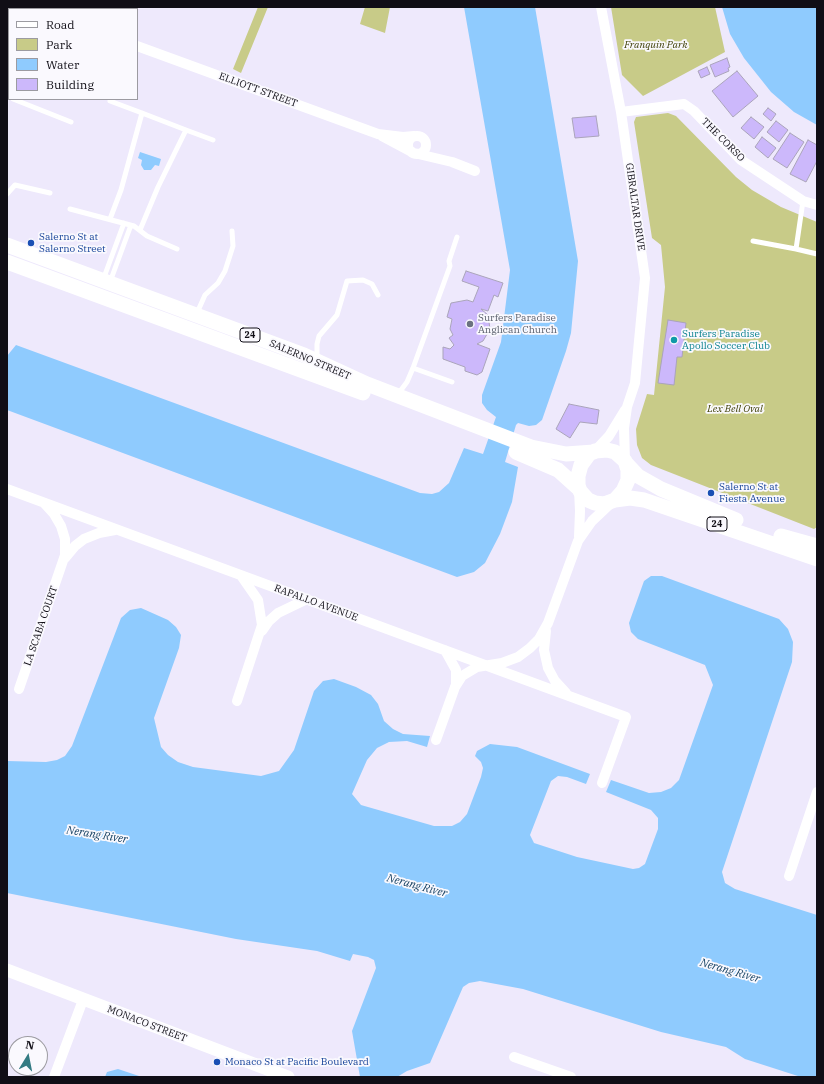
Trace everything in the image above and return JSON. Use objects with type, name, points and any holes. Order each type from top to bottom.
[{"type":"main road","name":"SALERNO STREET","points":[[7,245],[317,361],[394,400]]},
{"type":"main road","name":"SALERNO STREET","points":[[7,262],[394,400],[511,445],[558,470],[579,489]]},
{"type":"main road","name":"SALERNO STREET","points":[[511,445],[561,454],[594,451]]},
{"type":"main road","name":"24","points":[[594,451],[612,451],[626,462],[638,476],[661,489],[768,532],[817,546]]},
{"type":"main road","points":[[579,489],[577,478],[581,465],[586,457],[594,451]]},
{"type":"main road","points":[[613,501],[623,491],[628,482],[626,462]]},
{"type":"main road","name":"24","points":[[579,489],[590,501],[602,504],[630,498],[644,500],[817,559]]},
{"type":"street","name":"GIBRALTAR DRIVE","points":[[601,7],[621,112],[645,278],[635,383],[627,407],[623,437],[626,462]]},
{"type":"street","name":"ELLIOTT STREET","points":[[138,46],[378,134],[414,153],[452,162],[475,171]]},
{"type":"street","name":"THE CORSO","points":[[621,112],[684,104],[694,111],[741,160],[803,201],[817,205]]},
{"type":"street","name":"ELLIOTT STREET","points":[[378,134],[419,138],[433,150],[452,162]]},
{"type":"street","points":[[419,138],[426,144],[425,148],[421,152],[414,153],[409,149],[408,144],[410,139],[419,138]]},
{"type":"street","name":"GIBRALTAR DRIVE","points":[[594,451],[609,436],[627,407]]},
{"type":"street","name":"RAPALLO AVENUE","points":[[7,489],[626,717],[602,783]]},
{"type":"street","points":[[578,542],[580,511],[579,489]]},
{"type":"street","points":[[569,695],[555,681],[546,662],[545,639],[550,618],[578,542],[592,521],[613,501]]},
{"type":"street","name":"LA SCABA COURT","points":[[19,689],[66,550],[62,529],[54,514],[43,502]]},
{"type":"street","name":"LA SCABA COURT","points":[[63,562],[70,551],[84,539],[99,533],[117,529]]},
{"type":"street","points":[[241,575],[253,591],[259,603],[262,620],[260,635]]},
{"type":"street","points":[[237,701],[260,635],[266,624],[275,616],[305,600]]},
{"type":"street","points":[[436,740],[455,687],[460,678],[467,672],[485,665],[509,661],[526,652],[539,639],[550,618]]},
{"type":"street","points":[[445,650],[456,670],[455,687]]},
{"type":"street","points":[[789,876],[817,792]]},
{"type":"street","name":"MONACO STREET","points":[[7,970],[288,1077]]},
{"type":"street","points":[[54,1077],[83,1000]]},
{"type":"street","points":[[514,1057],[571,1077]]},
{"type":"lane","points":[[16,100],[71,122]]},
{"type":"lane","points":[[110,101],[214,140]]},
{"type":"lane","points":[[110,219],[120,195],[142,113]]},
{"type":"lane","points":[[140,230],[158,187],[186,130]]},
{"type":"lane","points":[[7,194],[15,185],[50,194]]},
{"type":"lane","points":[[796,249],[803,201]]},
{"type":"lane","points":[[70,209],[131,225],[147,236],[177,249]]},
{"type":"lane","points":[[106,282],[124,223]]},
{"type":"lane","points":[[106,282],[131,225]]},
{"type":"lane","points":[[196,316],[200,302],[218,283],[225,271],[233,246],[232,231]]},
{"type":"lane","points":[[394,400],[407,382],[413,368],[450,266],[449,261],[457,236]]},
{"type":"lane","points":[[753,241],[817,254]]},
{"type":"lane","points":[[317,361],[317,344],[319,336],[337,315],[347,281],[363,280],[372,284],[378,295]]},
{"type":"lane","points":[[413,368],[452,382]]},
{"type":"green space","points":[[258,7],[268,7],[241,73],[233,69]]},
{"type":"green space","points":[[365,7],[390,7],[385,33],[360,24]]},
{"type":"green space","name":"Franquin Park","points":[[611,7],[715,7],[725,52],[643,96],[622,75]]},
{"type":"green space","name":"Lex Bell Oval","points":[[668,113],[676,116],[736,177],[752,190],[781,207],[817,222],[817,527],[814,529],[651,465],[642,458],[637,445],[636,429],[647,394],[654,395],[665,287],[661,245],[652,238],[634,122],[636,117]]},
{"type":"water","points":[[464,7],[535,7],[578,261],[571,333],[566,351],[542,420],[536,425],[529,426],[518,423],[516,425],[505,462],[518,467],[512,502],[500,534],[485,563],[474,572],[457,577],[7,410],[7,356],[16,345],[420,493],[432,494],[439,492],[449,483],[464,448],[483,454],[496,417],[487,410],[482,403],[482,395],[501,342],[510,270]]},
{"type":"water","points":[[722,7],[817,7],[817,125],[794,112],[771,92],[744,58],[730,34]]},
{"type":"water","points":[[140,152],[161,159],[159,166],[155,165],[151,170],[144,170],[141,165],[142,160],[138,158]]},
{"type":"water","name":"Nerang River","points":[[651,576],[662,576],[779,619],[788,629],[793,642],[792,662],[722,872],[725,883],[735,889],[817,915],[817,1077],[801,1077],[745,1059],[726,1047],[661,1032],[523,989],[480,981],[469,983],[463,987],[430,1063],[407,1071],[397,1077],[360,1077],[352,1031],[376,968],[374,960],[368,957],[353,954],[350,961],[317,951],[236,939],[7,893],[7,761],[46,762],[57,760],[65,756],[72,746],[121,618],[130,610],[141,608],[168,620],[176,627],[181,635],[179,648],[154,718],[161,747],[168,755],[178,762],[193,767],[261,776],[279,771],[294,750],[314,691],[323,681],[334,679],[356,687],[371,695],[378,704],[384,721],[393,729],[403,734],[430,736],[427,747],[407,741],[389,742],[377,748],[367,760],[352,794],[361,805],[434,826],[452,826],[460,822],[467,814],[481,777],[483,768],[481,762],[475,756],[477,751],[490,744],[517,747],[590,774],[586,784],[567,777],[558,776],[551,781],[530,835],[534,843],[577,857],[633,869],[639,868],[645,864],[658,829],[658,818],[651,810],[606,792],[611,780],[649,793],[661,792],[671,788],[679,780],[713,685],[705,665],[638,639],[631,632],[629,623],[644,581]]},
{"type":"water","points":[[118,1069],[142,1077],[105,1077],[107,1072]]},
{"type":"building","points":[[727,58],[730,67],[728,68],[729,71],[715,77],[710,65]]},
{"type":"building","points":[[707,67],[710,74],[701,78],[698,71]]},
{"type":"building","points":[[737,71],[758,96],[733,117],[712,91]]},
{"type":"building","points":[[768,108],[776,114],[771,121],[763,114]]},
{"type":"building","points":[[596,116],[599,136],[575,138],[572,118]]},
{"type":"building","points":[[751,117],[764,127],[754,139],[741,128]]},
{"type":"building","points":[[776,121],[788,130],[779,142],[767,132]]},
{"type":"building","points":[[790,133],[804,142],[787,168],[773,159]]},
{"type":"building","points":[[762,137],[776,148],[768,158],[755,147]]},
{"type":"building","points":[[808,140],[817,145],[817,161],[806,182],[790,174]]},
{"type":"building","name":"Surfers Paradise Anglican Church","points":[[466,271],[503,283],[498,297],[494,295],[488,311],[481,309],[488,315],[490,329],[483,341],[477,344],[490,349],[482,372],[477,375],[465,371],[465,367],[443,359],[443,347],[450,349],[454,345],[449,338],[453,335],[450,329],[452,319],[447,317],[451,303],[467,300],[473,302],[479,287],[462,281]]},
{"type":"building","name":"Surfers Paradise Apollo Soccer Club","points":[[668,320],[686,323],[682,357],[677,357],[674,385],[658,383]]},
{"type":"building","points":[[569,404],[599,410],[597,424],[580,422],[570,438],[556,429]]},
{"type":"place","name":"Salerno St at Salerno Street","points":[[31,243]]},
{"type":"place","name":"Surfers Paradise Anglican Church","points":[[470,324]]},
{"type":"place","name":"Surfers Paradise Apollo Soccer Club","points":[[674,340]]},
{"type":"place","name":"Salerno St at Fiesta Avenue","points":[[711,493]]},
{"type":"place","name":"Monaco St at Pacific Boulevard","points":[[217,1062]]}]
